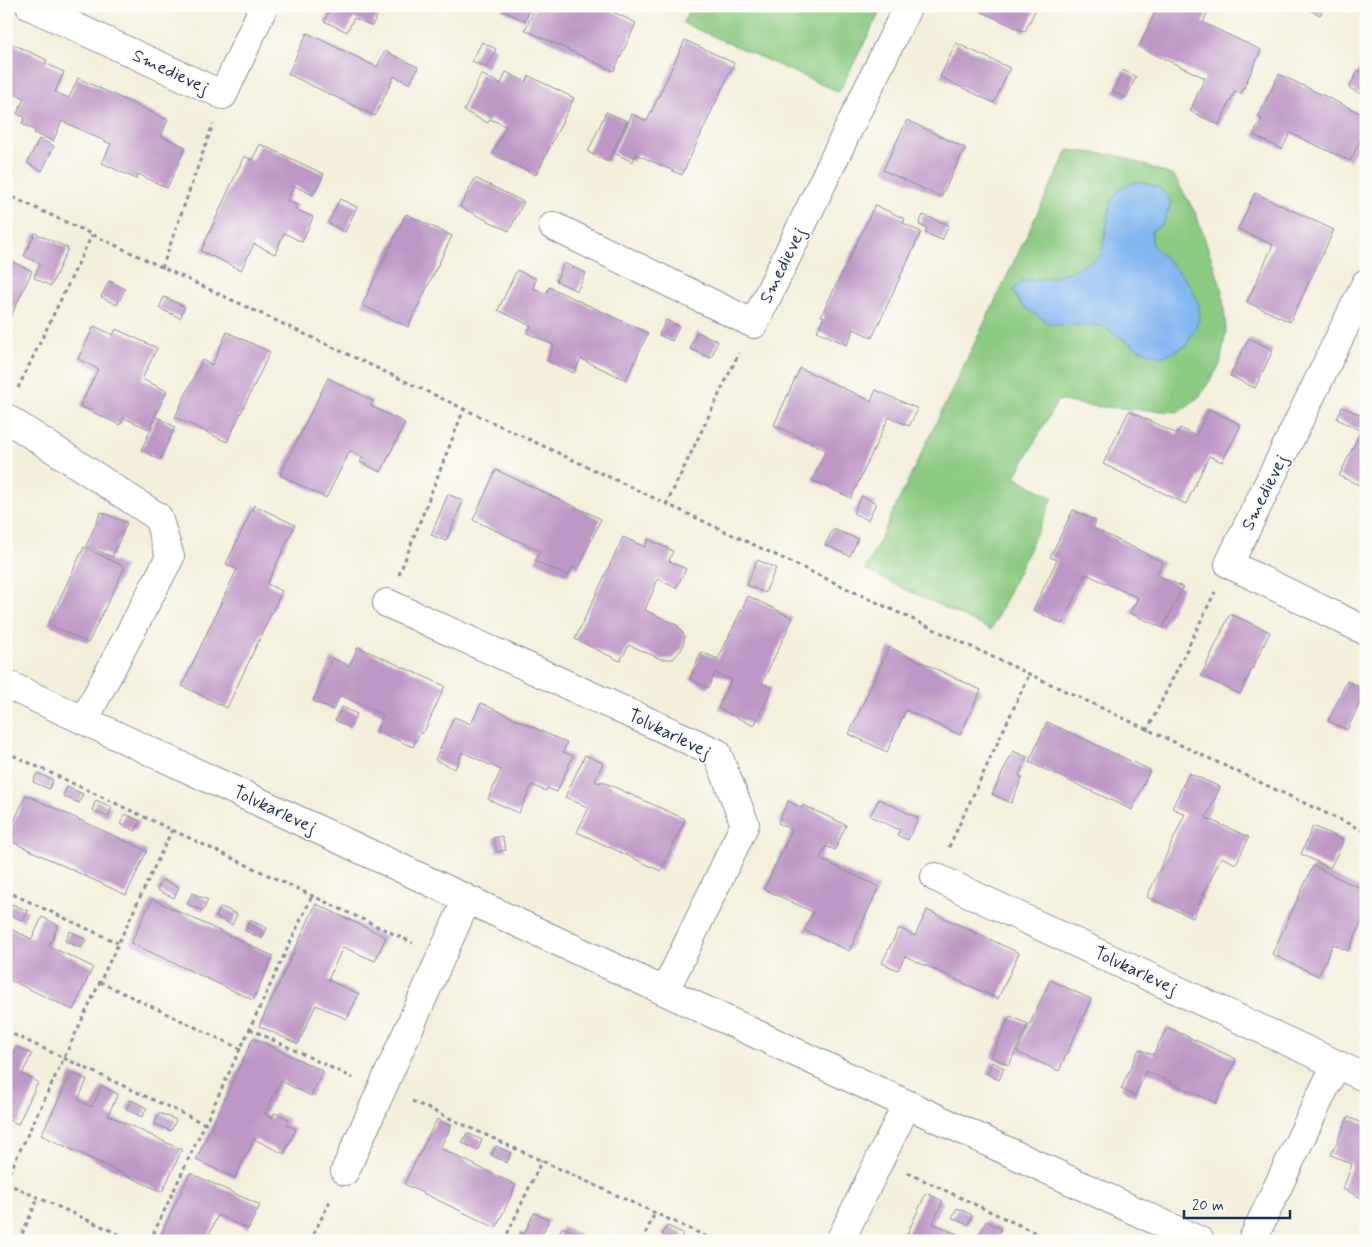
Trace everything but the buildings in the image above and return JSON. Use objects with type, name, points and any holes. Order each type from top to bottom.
[{"type":"street","name":"Smedievej","points":[[30,6],[223,95],[264,6]]},
{"type":"street","name":"Smedievej","points":[[553,226],[754,324],[908,6]]},
{"type":"street","name":"Smedievej","points":[[1229,564],[1366,283]]},
{"type":"street","points":[[11,407],[158,517],[170,556],[84,720]]},
{"type":"street","points":[[1229,564],[1366,630]]},
{"type":"street","name":"Tolvkarlevej","points":[[387,603],[717,753],[745,824],[665,991]]},
{"type":"street","name":"Tolvkarlevej","points":[[6,685],[1200,1241]]},
{"type":"street","name":"Tolvkarlevej","points":[[935,877],[1366,1078]]},
{"type":"street","points":[[345,1171],[467,899]]},
{"type":"street","points":[[1252,1241],[1336,1064]]},
{"type":"street","points":[[840,1241],[907,1104]]},
{"type":"path","points":[[162,268],[223,95]]},
{"type":"path","points":[[6,194],[1029,676],[1366,832]]},
{"type":"path","points":[[11,407],[92,235]]},
{"type":"path","points":[[666,505],[754,324]]},
{"type":"path","points":[[387,603],[464,410]]},
{"type":"path","points":[[1148,731],[1229,564]]},
{"type":"path","points":[[935,877],[1029,676]]},
{"type":"path","points":[[6,752],[441,956]]},
{"type":"path","points":[[134,1241],[38,1198],[6,1181],[172,830]]},
{"type":"path","points":[[6,891],[118,943]]},
{"type":"path","points":[[150,1241],[312,896]]},
{"type":"path","points":[[100,982],[240,1048]]},
{"type":"path","points":[[250,1029],[358,1081],[382,1087],[716,1241]]},
{"type":"path","points":[[6,1030],[205,1124]]},
{"type":"path","points":[[504,1241],[542,1160]]},
{"type":"path","points":[[880,1160],[1053,1241]]},
{"type":"path","points":[[310,1241],[345,1171]]},
{"type":"path","points":[[19,1241],[38,1198]]},
{"type":"path","points":[[642,1241],[655,1213]]},
{"type":"green space","points":[[691,6],[883,6],[839,92],[683,23]]},
{"type":"green space","points":[[1068,150],[1121,156],[1174,176],[1196,214],[1222,289],[1226,330],[1220,365],[1200,396],[1179,412],[1089,406],[1058,400],[1015,477],[1053,498],[991,630],[865,570]]},
{"type":"water","points":[[1139,181],[1160,188],[1171,202],[1163,224],[1152,230],[1152,245],[1184,278],[1196,298],[1199,308],[1198,321],[1186,346],[1161,357],[1139,349],[1102,326],[1050,324],[1021,305],[1013,290],[1023,280],[1034,280],[1064,274],[1101,255],[1111,202],[1120,188]]}]
